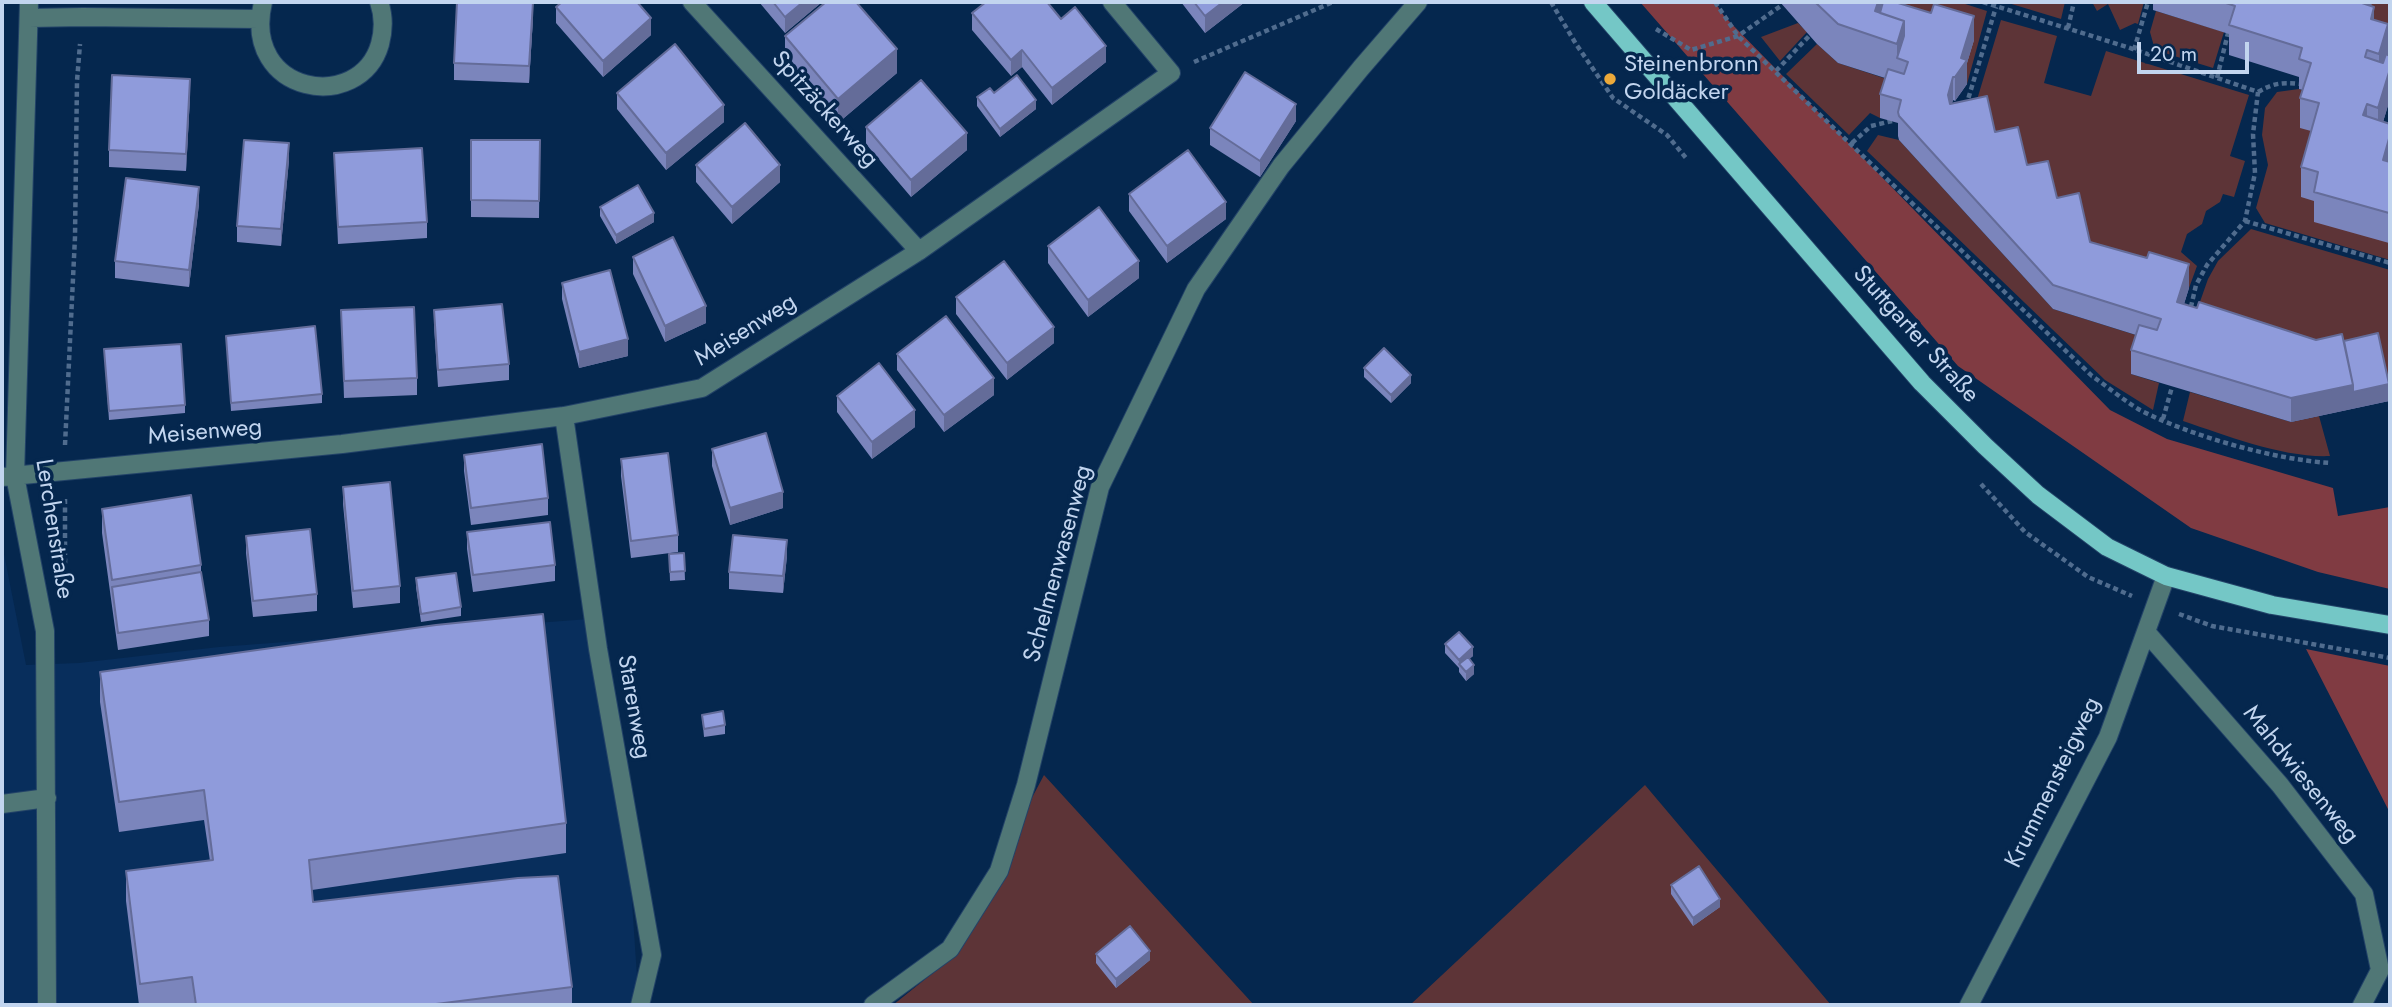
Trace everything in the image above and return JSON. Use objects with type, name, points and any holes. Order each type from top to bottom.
[{"type":"main road","name":"Stuttgarter Straße","points":[[1592,2],[1922,383],[1984,446],[2038,495],[2107,547],[2166,576],[2272,606],[2390,625]]},
{"type":"street","name":"Lerchenstraße","points":[[47,1005],[45,631],[8,477],[20,312],[29,10],[83,17],[261,11],[261,41],[270,61],[285,76],[305,85],[327,87],[348,81],[366,69],[378,51],[384,30],[379,2]]},
{"type":"street","name":"Spitzäckerweg","points":[[692,2],[919,251]]},
{"type":"street","points":[[1112,2],[1171,73]]},
{"type":"street","name":"Schelmenwasenweg","points":[[873,1005],[950,949],[999,872],[1026,785],[1100,487],[1196,289],[1281,166],[1418,2]]},
{"type":"street","name":"Meisenweg","points":[[8,477],[342,444],[564,416],[702,388],[919,251],[1171,73]]},
{"type":"street","points":[[2,309],[20,312]]},
{"type":"street","name":"Starenweg","points":[[564,416],[607,706],[652,955],[640,1005]]},
{"type":"street","name":"Krummensteigweg","points":[[1969,1005],[2108,737],[2166,576]]},
{"type":"street","name":"Mahdwiesenweg","points":[[2147,633],[2280,785],[2364,894],[2380,970],[2362,1005]]},
{"type":"street","points":[[2,804],[47,798]]},
{"type":"path","points":[[1171,73],[1333,2]]},
{"type":"path","points":[[1715,2],[1738,36],[2092,376],[2140,409],[2182,428],[2250,449],[2308,462],[2331,463]]},
{"type":"path","points":[[1983,2],[2258,92]]},
{"type":"path","points":[[2068,28],[2074,2]]},
{"type":"path","points":[[2134,50],[2148,2]]},
{"type":"path","points":[[1653,27],[1691,50],[1738,36],[1782,5]]},
{"type":"path","points":[[1963,114],[1996,7]]},
{"type":"path","points":[[65,580],[64,470],[75,237],[77,81],[83,17]]},
{"type":"path","points":[[2217,78],[2228,33]]},
{"type":"path","points":[[1776,71],[1810,35]]},
{"type":"path","points":[[2258,92],[2269,85],[2283,82],[2300,84]]},
{"type":"path","points":[[2188,318],[2196,285],[2207,265],[2245,221],[2255,173],[2253,134],[2258,92]]},
{"type":"path","points":[[1852,143],[1871,126],[1892,121]]},
{"type":"path","points":[[2245,221],[2390,263]]},
{"type":"path","points":[[2163,419],[2172,387]]},
{"type":"shaded area","points":[[1640,2],[1715,2],[1724,16],[2110,410],[2167,439],[2333,488],[2338,516],[2390,507],[2390,589],[2318,572],[2191,528],[1958,366]]},
{"type":"shaded area","points":[[1896,2],[1959,2],[1987,11],[1967,84],[1961,82],[1893,9]]},
{"type":"shaded area","points":[[2005,2],[2065,2],[2061,19]]},
{"type":"shaded area","points":[[2092,2],[2144,2],[2138,24],[2120,30],[2108,4],[2097,11]]},
{"type":"shaded area","points":[[2371,2],[2390,2],[2390,30],[2387,40],[2362,33]]},
{"type":"shaded area","points":[[2156,11],[2224,32],[2213,68],[2155,50],[2150,32]]},
{"type":"shaded area","points":[[2001,20],[2057,36],[2044,83],[2091,96],[2106,51],[2249,95],[2230,156],[2245,161],[2234,197],[2223,194],[2220,202],[2206,211],[2202,224],[2187,234],[2181,252],[2197,266],[2189,288],[2090,266],[1970,123]]},
{"type":"shaded area","points":[[1798,23],[1807,32],[1780,61],[1761,37]]},
{"type":"shaded area","points":[[1817,44],[1838,63],[1908,86],[1888,93],[1880,118],[1870,113],[1849,135],[1786,74]]},
{"type":"shaded area","points":[[2299,89],[2311,93],[2319,133],[2318,202],[2390,239],[2390,260],[2265,223],[2256,208],[2268,165],[2262,135],[2265,108],[2277,92]]},
{"type":"shaded area","points":[[1878,135],[1899,140],[2053,309],[2161,343],[2131,374],[2159,383],[2153,410],[2105,380],[1867,151]]},
{"type":"shaded area","points":[[2251,229],[2390,270],[2390,398],[2196,313],[2208,279],[2218,261]]},
{"type":"shaded area","points":[[2190,392],[2291,422],[2319,416],[2330,456],[2275,450],[2183,421]]},
{"type":"shaded area","points":[[2,544],[26,665],[79,663],[219,647],[589,619],[628,841],[638,992],[633,1005],[2,1005]]},
{"type":"shaded area","points":[[2306,649],[2390,666],[2390,813]]},
{"type":"shaded area","points":[[1044,775],[1254,1005],[893,1005],[944,964]]},
{"type":"shaded area","points":[[1645,785],[1831,1005],[1410,1005]]},
{"type":"building","points":[[457,2],[533,2],[529,66],[454,63]]},
{"type":"building","points":[[562,2],[637,2],[651,18],[603,61],[556,7]]},
{"type":"building","points":[[773,2],[803,2],[785,17]]},
{"type":"building","points":[[826,2],[856,2],[897,49],[838,99],[785,36]]},
{"type":"building","points":[[986,2],[1047,2],[1061,19],[1075,7],[1106,46],[1052,88],[1022,50],[1011,60],[972,13]]},
{"type":"building","points":[[1194,2],[1223,2],[1205,16]]},
{"type":"building","points":[[1815,2],[1878,2],[1875,11],[1904,21],[1897,44],[1838,24]]},
{"type":"building","points":[[1883,2],[1895,2],[1931,13],[1934,4],[1974,16],[1961,58],[1967,60],[1953,77],[1948,95],[1950,104],[1987,96],[1995,132],[2018,127],[2027,165],[2048,161],[2057,198],[2079,193],[2090,242],[2147,258],[2149,252],[2189,264],[2177,302],[2197,308],[2199,302],[2316,340],[2342,334],[2353,385],[2291,398],[2131,350],[2139,325],[2157,330],[2161,319],[2053,285],[1899,116],[1901,100],[1880,94],[1888,69],[1904,74],[1908,62],[1897,58],[1904,36],[1904,21],[1880,13]]},
{"type":"building","points":[[2223,2],[2363,2],[2374,7],[2371,19],[2388,24],[2379,54],[2367,50],[2365,57],[2383,63],[2386,54],[2390,56],[2390,69],[2378,108],[2367,104],[2363,115],[2390,124],[2383,160],[2390,162],[2389,213],[2314,192],[2318,172],[2301,167],[2319,103],[2300,98],[2311,63],[2299,59],[2302,48],[2229,25],[2235,6]]},
{"type":"building","points":[[675,44],[724,105],[666,153],[617,93]]},
{"type":"building","points":[[1245,72],[1296,104],[1260,161],[1210,128]]},
{"type":"building","points":[[112,75],[190,79],[186,154],[109,150]]},
{"type":"building","points":[[1017,75],[1036,100],[1000,129],[977,97],[990,88],[994,93]]},
{"type":"building","points":[[921,80],[967,133],[911,180],[866,127]]},
{"type":"building","points":[[745,123],[780,165],[732,207],[696,165]]},
{"type":"building","points":[[244,140],[289,143],[281,229],[237,226]]},
{"type":"building","points":[[471,140],[540,140],[539,201],[471,200]]},
{"type":"building","points":[[422,148],[427,222],[338,227],[334,153]]},
{"type":"building","points":[[1188,150],[1226,202],[1167,246],[1129,194]]},
{"type":"building","points":[[126,178],[199,187],[189,270],[115,261]]},
{"type":"building","points":[[638,185],[654,213],[616,235],[600,207]]},
{"type":"building","points":[[1099,207],[1139,261],[1088,300],[1048,246]]},
{"type":"building","points":[[673,237],[706,306],[665,326],[633,257]]},
{"type":"building","points":[[1004,261],[1054,327],[1007,363],[956,297]]},
{"type":"building","points":[[610,270],[628,339],[579,352],[562,283]]},
{"type":"building","points":[[502,304],[509,364],[438,370],[434,310]]},
{"type":"building","points":[[414,307],[417,378],[344,381],[341,310]]},
{"type":"building","points":[[946,316],[994,378],[944,415],[897,354]]},
{"type":"building","points":[[315,326],[322,394],[231,403],[226,336]]},
{"type":"building","points":[[2378,333],[2389,384],[2353,392],[2344,341]]},
{"type":"building","points":[[181,344],[185,405],[109,411],[104,349]]},
{"type":"building","points":[[1384,348],[1411,375],[1391,395],[1364,368]]},
{"type":"building","points":[[879,363],[915,410],[872,442],[837,396]]},
{"type":"building","points":[[766,433],[783,492],[730,508],[712,449]]},
{"type":"building","points":[[542,444],[548,498],[471,508],[464,455]]},
{"type":"building","points":[[668,453],[678,535],[631,541],[621,459]]},
{"type":"building","points":[[390,482],[400,586],[353,591],[343,487]]},
{"type":"building","points":[[191,495],[201,565],[112,580],[102,509]]},
{"type":"building","points":[[550,522],[555,565],[473,575],[467,532]]},
{"type":"building","points":[[310,529],[317,594],[253,601],[246,536]]},
{"type":"building","points":[[733,535],[787,540],[783,576],[729,572]]},
{"type":"building","points":[[684,553],[685,571],[670,572],[669,554]]},
{"type":"building","points":[[201,572],[209,620],[118,633],[112,587]]},
{"type":"building","points":[[456,573],[461,607],[421,614],[416,578]]},
{"type":"building","points":[[543,614],[566,823],[309,860],[313,902],[518,878],[558,876],[572,987],[428,1005],[196,1005],[192,977],[140,984],[126,871],[213,860],[204,790],[119,802],[100,672],[436,625]]},
{"type":"building","points":[[1459,632],[1473,647],[1459,660],[1445,644]]},
{"type":"building","points":[[1468,657],[1474,665],[1466,672],[1459,664]]},
{"type":"building","points":[[723,711],[725,725],[704,729],[702,715]]},
{"type":"building","points":[[1699,866],[1720,899],[1693,918],[1671,885]]},
{"type":"building","points":[[1130,926],[1150,951],[1116,979],[1096,954]]},
{"type":"place","name":"Steinenbronn Goldäcker","points":[[1610,79]]}]
